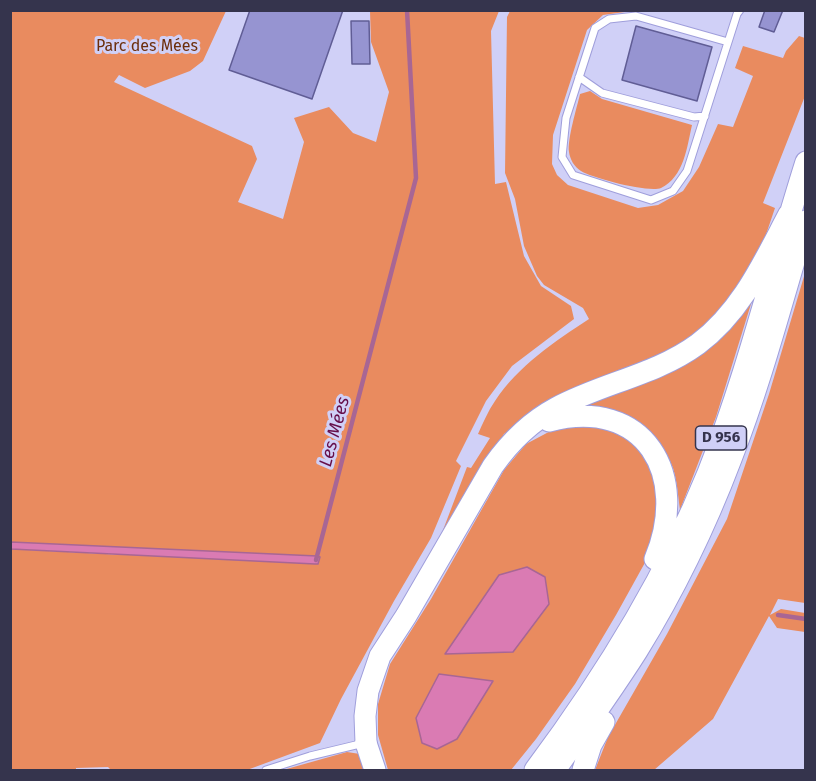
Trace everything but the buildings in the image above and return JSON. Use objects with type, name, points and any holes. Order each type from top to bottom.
[{"type":"main road","name":"D 956","points":[[555,771],[628,649],[708,474],[797,218],[806,162]]},
{"type":"main road","name":"D 956","points":[[375,771],[366,743],[365,716],[368,692],[380,656],[406,616],[493,466],[509,444],[556,408],[660,365],[705,338],[735,308],[797,218]]},
{"type":"main road","name":"D 956","points":[[531,425],[578,415],[596,415],[615,421],[633,431],[645,442],[656,456],[664,473],[668,508],[665,529],[607,718],[591,745],[583,771]]},
{"type":"main road","name":"D 956","points":[[535,771],[628,649]]},
{"type":"lane","points":[[728,42],[636,16],[609,19],[595,28],[566,118],[562,157],[573,175],[610,189],[651,200],[674,191],[687,171],[740,10]]},
{"type":"lane","points":[[579,77],[602,93],[694,117],[705,116]]},
{"type":"lane","points":[[266,771],[310,756],[366,743]]},
{"type":"green space","name":"Parc des Mées","points":[[10,11],[226,11],[203,61],[190,71],[145,88],[119,75],[114,82],[252,146],[257,159],[238,202],[283,219],[304,142],[294,118],[329,107],[353,133],[376,142],[389,92],[371,42],[370,11],[499,11],[491,31],[495,184],[506,182],[524,256],[541,286],[571,306],[574,319],[512,366],[486,401],[456,461],[461,466],[431,538],[394,601],[320,743],[247,770],[111,770],[108,767],[76,768],[76,770],[11,770],[11,549],[124,555],[178,551],[11,542]]},
{"type":"green space","points":[[510,11],[632,11],[603,15],[587,30],[553,135],[552,164],[557,175],[568,185],[638,208],[658,205],[683,191],[699,167],[718,124],[733,127],[753,76],[735,68],[743,46],[783,58],[799,36],[805,38],[805,96],[763,203],[775,208],[755,267],[691,343],[545,405],[504,434],[440,538],[467,467],[471,468],[490,438],[478,434],[495,401],[526,365],[550,345],[589,319],[583,308],[544,285],[537,276],[524,246],[515,199],[505,173],[507,17]]},
{"type":"green space","points":[[590,91],[602,99],[692,125],[680,169],[669,183],[655,189],[633,187],[596,177],[576,167],[569,152],[571,132],[580,94]]},
{"type":"green space","points":[[805,273],[805,603],[778,599],[770,615],[781,609],[805,613],[805,632],[777,628],[769,616],[713,719],[654,770],[595,770],[608,737],[667,634],[727,519],[769,394]]},
{"type":"green space","points":[[755,291],[716,417],[680,510],[673,468],[658,442],[648,432],[624,416],[596,407],[581,406],[645,381]]},
{"type":"green space","points":[[560,426],[607,426],[643,449],[664,496],[647,559],[575,684],[511,770],[388,770],[378,735],[378,704],[390,664],[431,599],[504,470],[526,444]]},
{"type":"green space","points":[[347,752],[360,754],[365,770],[283,770]]},
{"type":"shaded area","points":[[11,542],[320,557],[318,564],[315,564],[11,549]]},
{"type":"shaded area","points":[[527,567],[545,577],[549,604],[513,652],[445,654],[499,575]]},
{"type":"shaded area","points":[[439,674],[493,681],[457,739],[437,749],[422,743],[416,718]]},
{"type":"waterway","name":"Les Mées","points":[[316,560],[416,178],[407,10]]},
{"type":"waterway","points":[[778,615],[806,619]]}]
